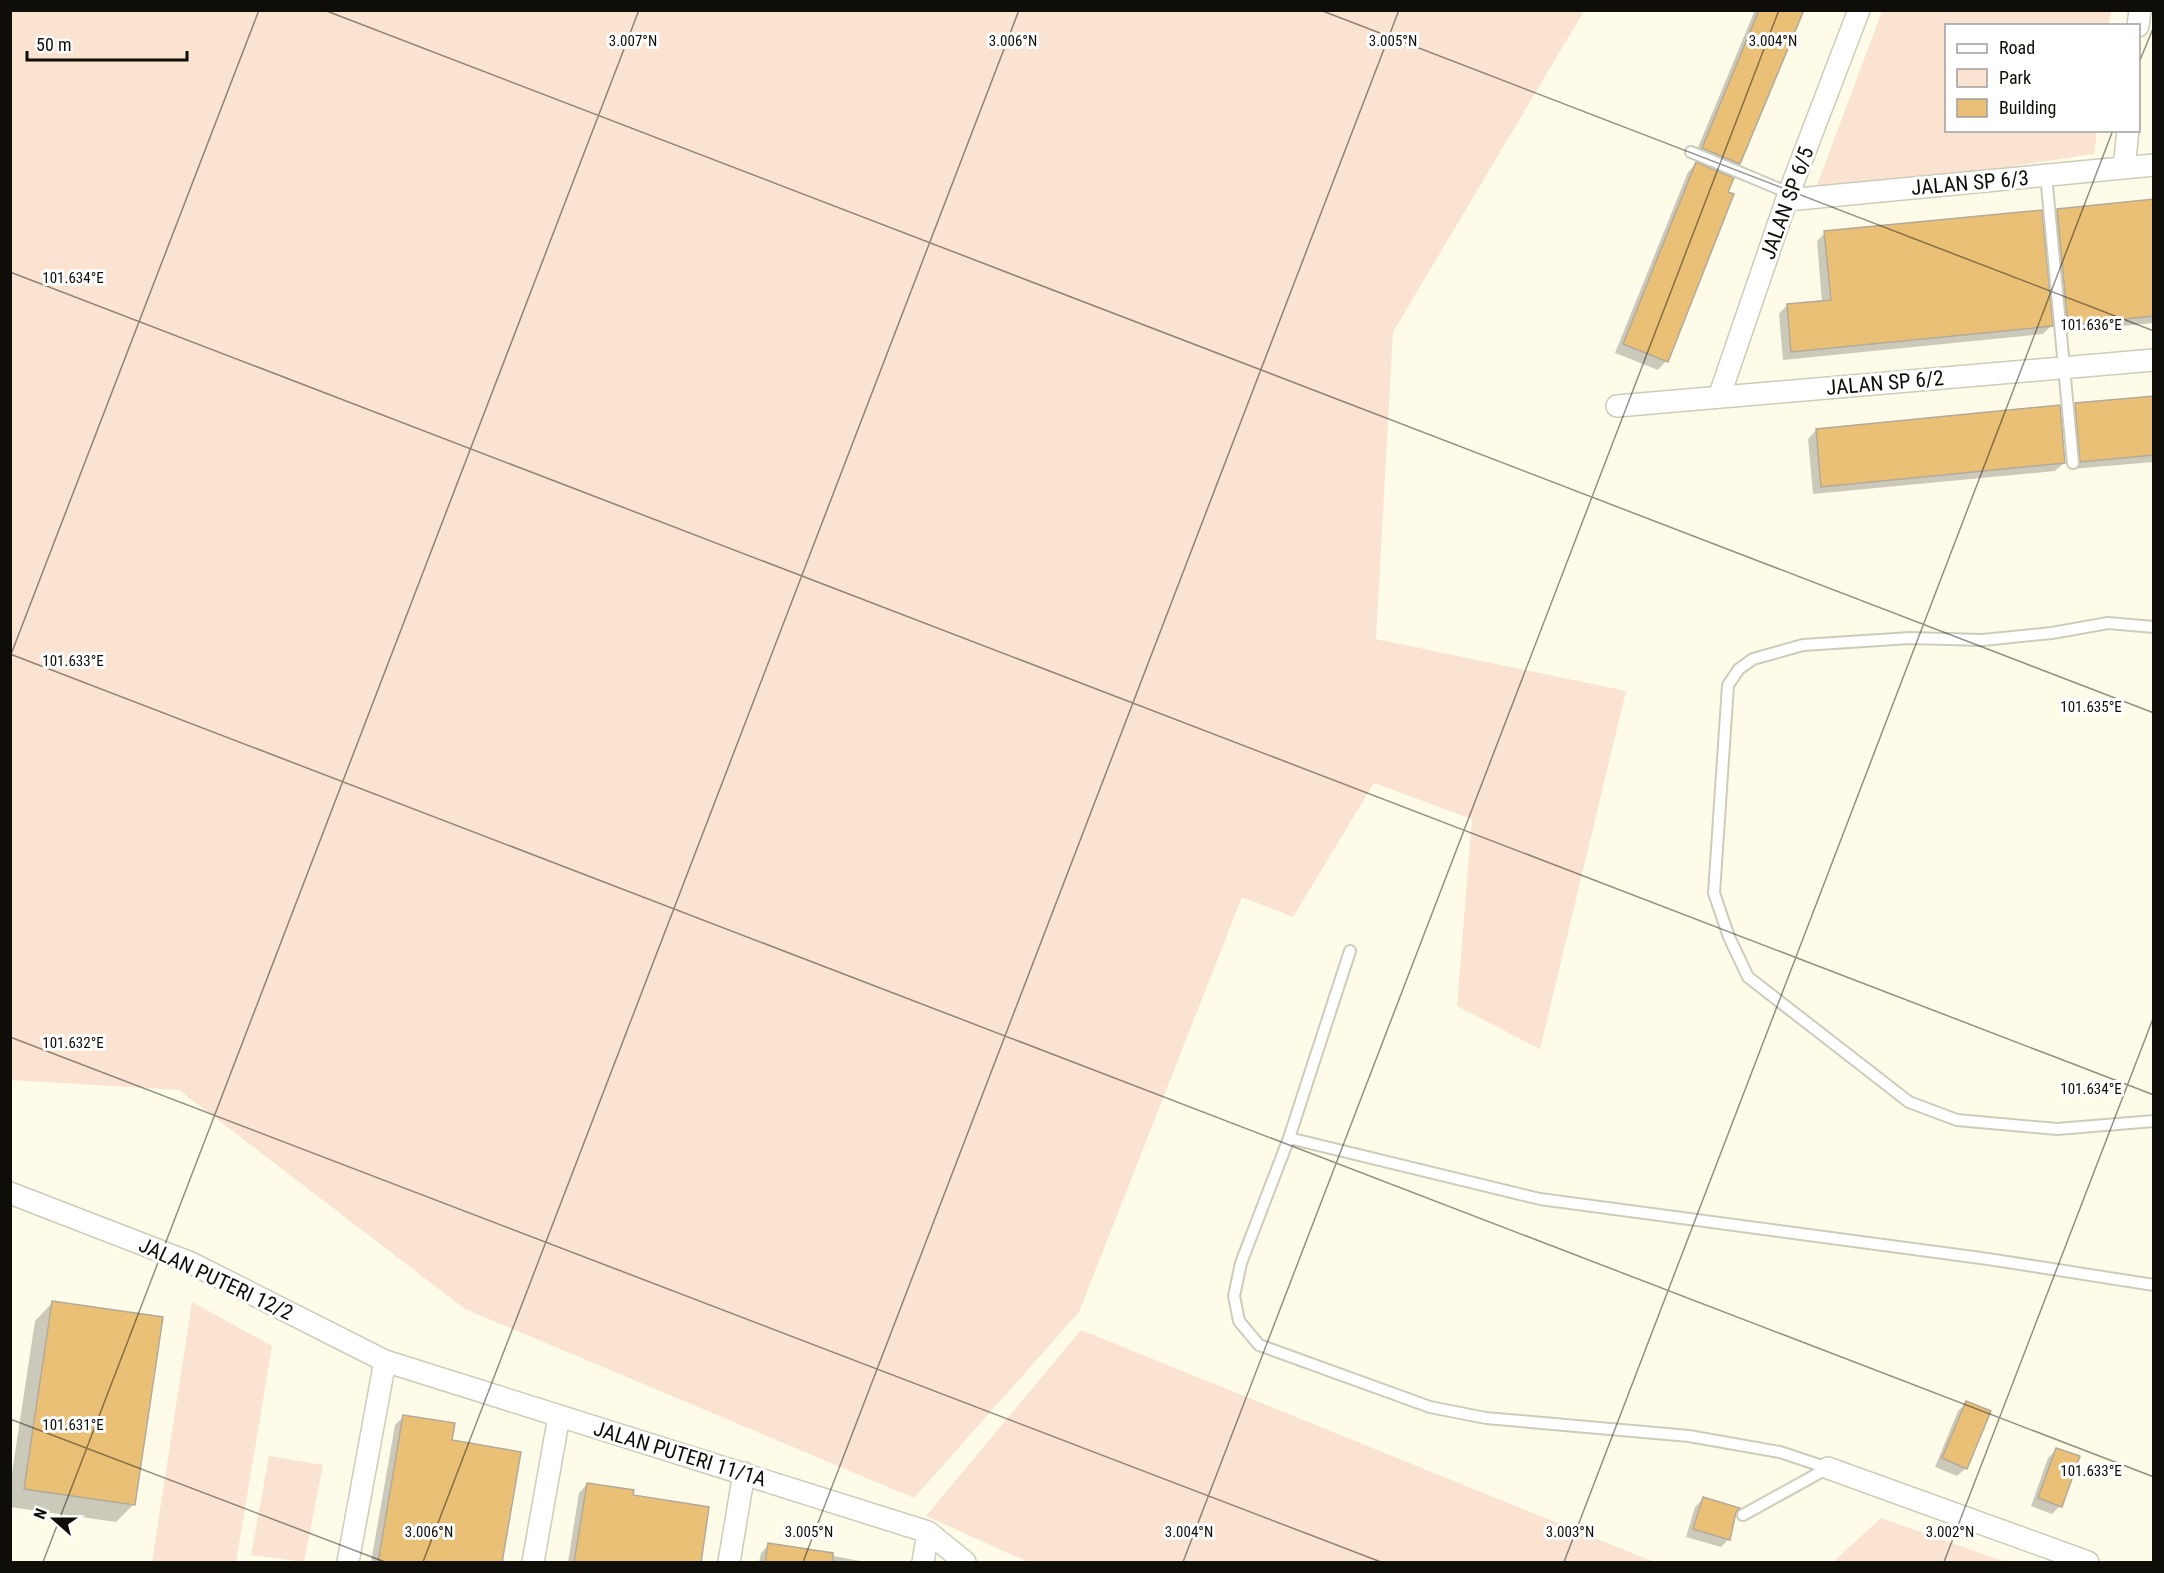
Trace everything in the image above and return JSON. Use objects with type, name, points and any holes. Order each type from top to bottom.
[{"type":"street","name":"JALAN SP 6/5","points":[[1719,397],[1788,196],[1859,10]]},
{"type":"street","points":[[2124,168],[2128,132]]},
{"type":"street","name":"JALAN SP 6/3","points":[[1788,196],[2154,165]]},
{"type":"street","name":"JALAN SP 6/2","points":[[1617,406],[2154,360]]},
{"type":"street","name":"JALAN PUTERI 12/2","points":[[11,1193],[191,1263],[385,1361]]},
{"type":"street","points":[[348,1563],[385,1361]]},
{"type":"street","name":"JALAN PUTERI 11/1A","points":[[385,1361],[928,1532],[965,1563]]},
{"type":"street","points":[[534,1563],[559,1416]]},
{"type":"street","points":[[1828,1468],[2088,1563]]},
{"type":"street","points":[[729,1563],[744,1473]]},
{"type":"street","points":[[923,1563],[928,1532]]},
{"type":"lane","points":[[1691,152],[1788,196]]},
{"type":"lane","points":[[2046,175],[2062,368],[2073,463]]},
{"type":"lane","points":[[2154,627],[2108,623],[2052,633],[1983,640],[1910,638],[1803,645],[1753,659],[1739,669],[1728,685],[1714,893],[1729,937],[1748,977],[1910,1102],[1957,1120],[2057,1129],[2154,1121]]},
{"type":"lane","points":[[1350,951],[1289,1138],[1241,1263],[1234,1296],[1239,1321],[1259,1345],[1430,1407],[1486,1418],[1689,1436],[1780,1452],[1828,1468]]},
{"type":"lane","points":[[1289,1138],[1540,1199],[1976,1257],[2154,1285]]},
{"type":"lane","points":[[1743,1515],[1828,1468]]},
{"type":"green space","points":[[10,11],[1584,11],[1393,332],[1376,639],[1626,691],[1540,1049],[1457,1006],[1472,819],[1374,783],[1293,917],[1242,897],[1079,1312],[914,1498],[465,1309],[179,1090],[11,1080]]},
{"type":"green space","points":[[1882,11],[2111,11],[2109,24],[1945,24],[1945,132],[2097,132],[2094,154],[1813,196]]},
{"type":"green space","points":[[192,1302],[272,1346],[236,1562],[152,1562]]},
{"type":"green space","points":[[1081,1330],[1654,1562],[1028,1562],[926,1516]]},
{"type":"green space","points":[[269,1456],[323,1465],[304,1562],[251,1555]]},
{"type":"green space","points":[[1881,1518],[2006,1562],[1833,1562]]},
{"type":"building","points":[[1759,10],[1804,10],[1740,164],[1702,148]]},
{"type":"building","points":[[1696,162],[1734,178],[1728,192],[1734,194],[1668,362],[1623,344]]},
{"type":"building","points":[[2154,199],[2154,316],[2068,325],[2057,209]]},
{"type":"building","points":[[2042,210],[2053,326],[1791,352],[1787,304],[1831,300],[1824,231]]},
{"type":"building","points":[[2154,396],[2154,455],[2080,462],[2075,403]]},
{"type":"building","points":[[2060,405],[2065,463],[1821,487],[1816,429]]},
{"type":"building","points":[[52,1301],[163,1317],[135,1505],[24,1489]]},
{"type":"building","points":[[1966,1401],[1991,1411],[1967,1469],[1942,1458]]},
{"type":"building","points":[[403,1415],[455,1423],[452,1440],[521,1452],[502,1563],[378,1563]]},
{"type":"building","points":[[2056,1448],[2080,1456],[2062,1507],[2038,1498]]},
{"type":"building","points":[[587,1483],[634,1490],[633,1495],[709,1507],[701,1563],[574,1563]]},
{"type":"building","points":[[1703,1497],[1740,1508],[1736,1512],[1730,1540],[1693,1529]]},
{"type":"building","points":[[768,1543],[833,1553],[833,1563],[765,1563]]}]
